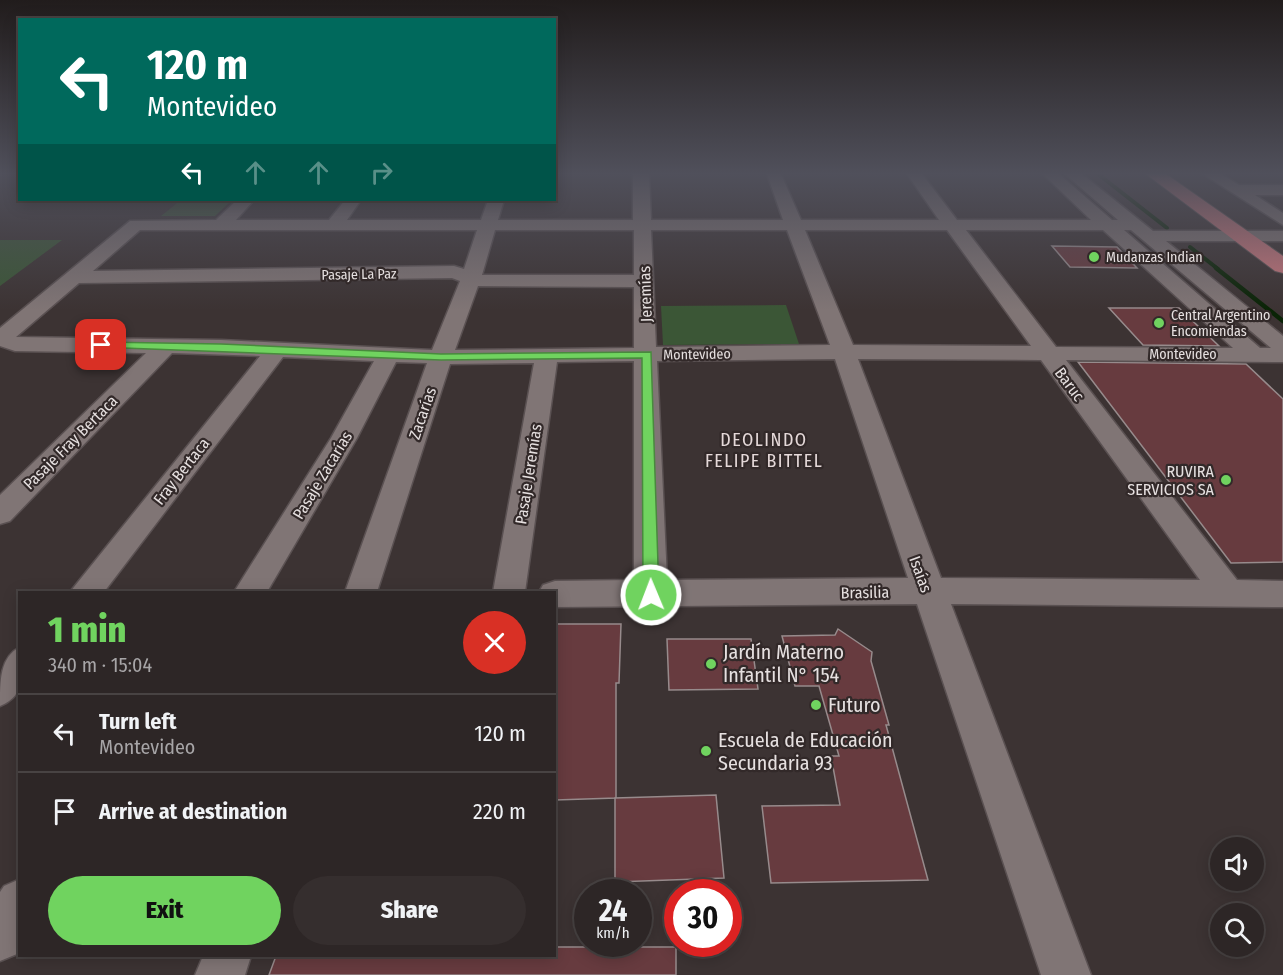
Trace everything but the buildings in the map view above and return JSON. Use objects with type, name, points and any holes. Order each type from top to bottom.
[{"type":"highway","points":[[1224,220],[1283,254]]},
{"type":"highway","points":[[1228,220],[1283,266]]},
{"type":"street","points":[[222,224],[226,220]]},
{"type":"street","points":[[334,225],[338,220]]},
{"type":"street","name":"Zacarías","points":[[361,591],[441,357],[471,278],[488,220]]},
{"type":"street","name":"Jeremías","points":[[642,220],[647,354],[651,595]]},
{"type":"street","name":"Isaías","points":[[791,220],[844,352],[927,591],[959,670],[1066,975]]},
{"type":"street","name":"Baruc","points":[[949,220],[1228,593]]},
{"type":"street","points":[[1100,220],[1254,355]]},
{"type":"street","points":[[1129,220],[1283,347]]},
{"type":"street","points":[[6,347],[7,333],[136,225],[1106,225],[1142,230],[1283,236]]},
{"type":"street","name":"Pasaje La Paz","points":[[73,277],[454,272],[480,281],[644,281]]},
{"type":"street","name":"Montevideo","points":[[6,347],[166,346],[441,357],[844,352],[1283,356]]},
{"type":"street","name":"Pasaje Fray Bertaca","points":[[0,513],[166,346]]},
{"type":"street","name":"Fray Bertaca","points":[[87,591],[276,350]]},
{"type":"street","name":"Pasaje Zacarías","points":[[251,591],[344,438],[389,354]]},
{"type":"street","name":"Pasaje Jeremías","points":[[509,591],[547,355]]},
{"type":"street","name":"Brasilia","points":[[556,594],[927,591],[1283,594]]},
{"type":"street","points":[[0,689],[18,665]]},
{"type":"street","points":[[0,937],[18,906]]},
{"type":"street","points":[[220,975],[227,957]]},
{"type":"green space","points":[[0,240],[62,240],[0,286]]},
{"type":"green space","points":[[786,305],[799,344],[663,345],[661,306]]},
{"type":"waterway","points":[[1156,220],[1167,228]]},
{"type":"waterway","points":[[1190,247],[1218,269]]},
{"type":"waterway","points":[[1216,268],[1283,321]]},
{"type":"place","name":"Mudanzas Indian","points":[[1094,257]]},
{"type":"place","name":"Central Argentino Encomiendas","points":[[1159,323]]},
{"type":"place","name":"RUVIRA SERVICIOS SA","points":[[1226,480]]},
{"type":"place","name":"Jardín Materno Infantil N° 154","points":[[711,664]]},
{"type":"place","name":"Futuro","points":[[816,705]]},
{"type":"place","name":"Escuela de Educación Secundaria 93","points":[[706,751]]},
{"type":"district","name":"DEOLINDO FELIPE BITTEL","points":[[764,450]]},
{"type":"route","points":[[101,345],[221,347],[441,357],[647,354],[651,595]]}]
